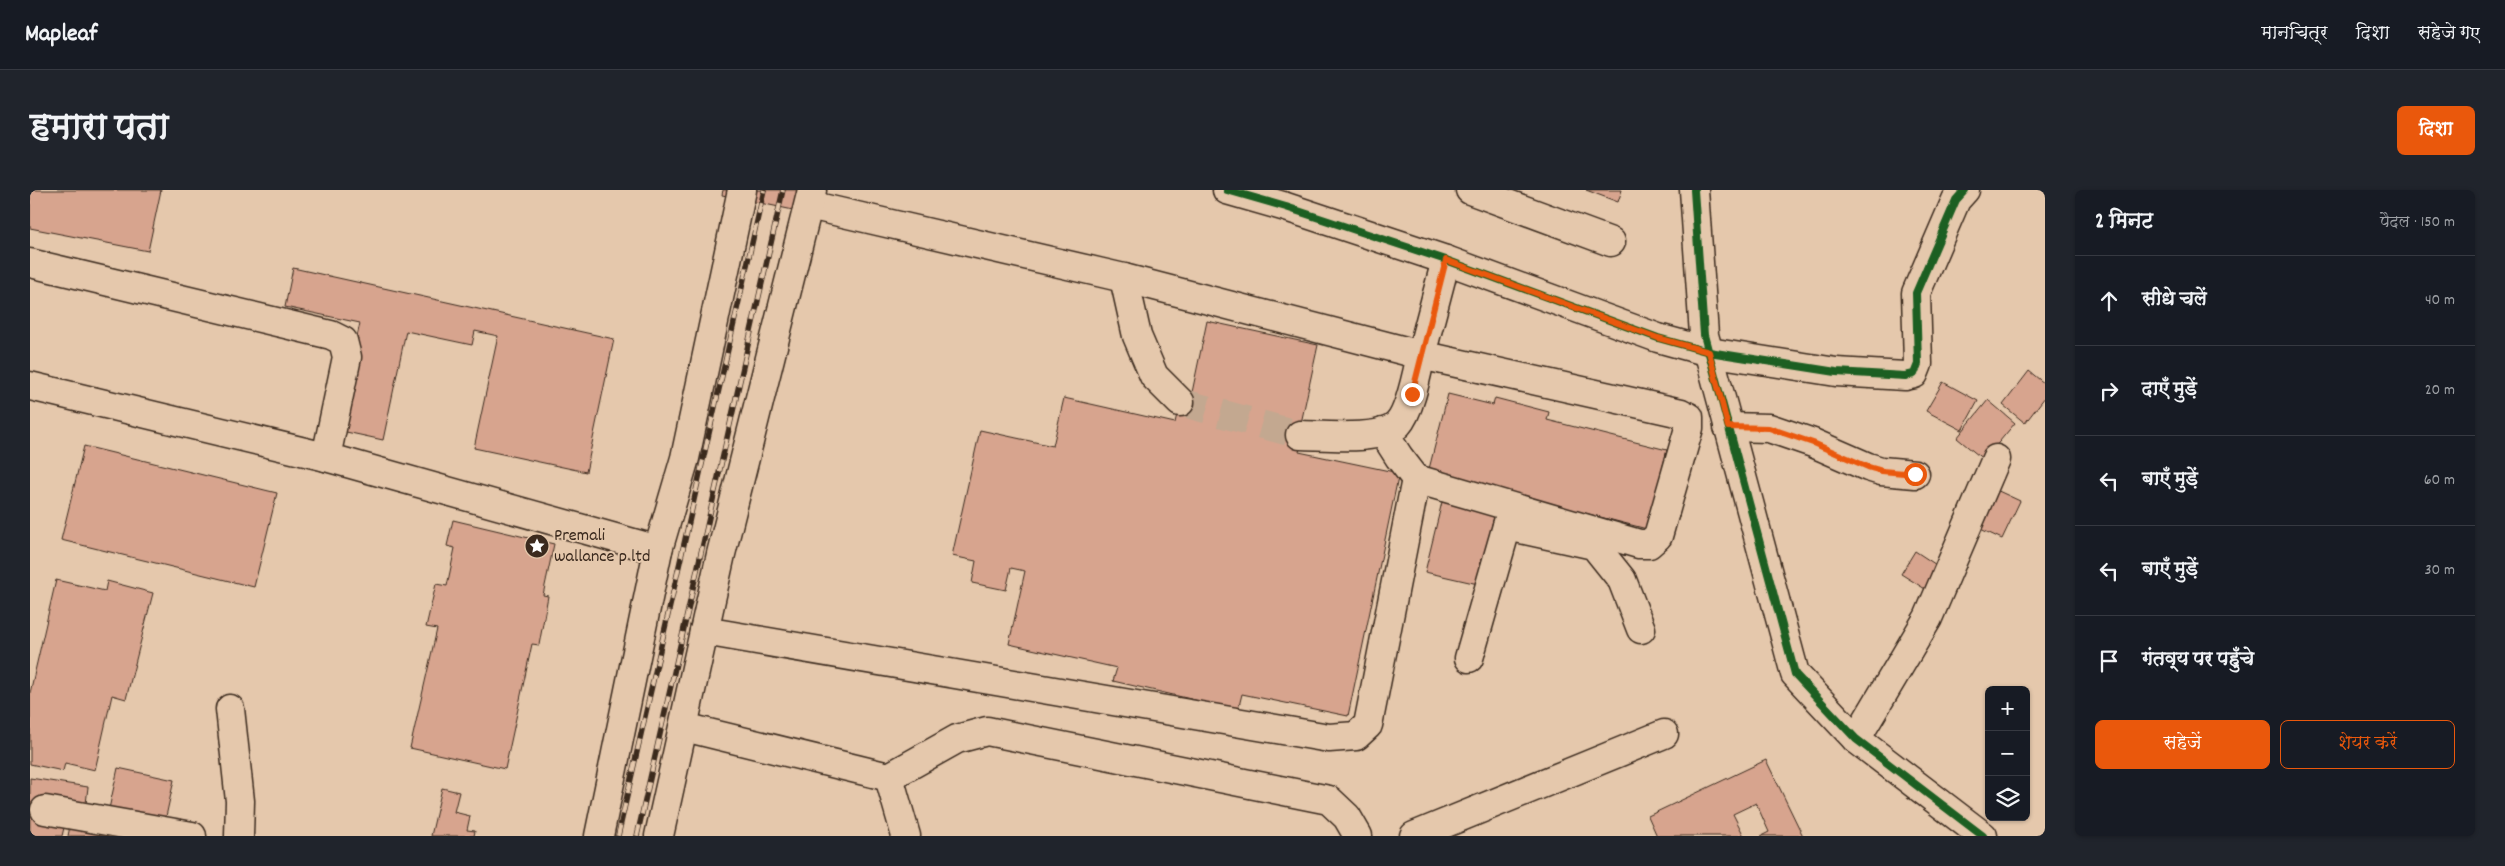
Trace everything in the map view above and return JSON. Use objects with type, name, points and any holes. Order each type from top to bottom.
[{"type":"street","points":[[599,836],[658,550],[685,458],[742,190]]},
{"type":"street","points":[[1227,190],[1288,198],[1446,260],[1658,338],[1709,352],[1836,372],[1905,376],[1914,374],[1918,364],[1916,293],[1956,200],[1965,190]]},
{"type":"street","points":[[1470,190],[1611,242]]},
{"type":"street","points":[[1694,190],[1704,334],[1795,674],[1856,739],[1983,836]]},
{"type":"street","points":[[659,836],[704,631],[810,198],[1421,355],[1681,412],[1689,418],[1689,428],[1658,536],[1649,544],[1639,544],[1510,516]]},
{"type":"street","points":[[1300,435],[1373,436],[1398,425],[1412,394],[1446,260]]},
{"type":"street","points":[[30,262],[331,335],[343,341],[346,357],[326,457]]},
{"type":"street","points":[[1124,278],[1137,336],[1154,376],[1180,402]]},
{"type":"street","points":[[30,386],[326,457],[658,550]]},
{"type":"street","points":[[1728,427],[1769,428],[1813,443],[1868,467],[1882,471],[1915,474]]},
{"type":"street","points":[[1383,432],[1398,458],[1416,479],[1510,516],[1594,545],[1622,580],[1640,629]]},
{"type":"street","points":[[1856,739],[1928,618],[1996,459]]},
{"type":"street","points":[[704,631],[1329,738],[1356,736],[1368,725],[1416,479]]},
{"type":"street","points":[[1469,658],[1510,516]]},
{"type":"street","points":[[230,709],[240,802],[239,836]]},
{"type":"street","points":[[684,727],[888,777],[958,739],[987,731],[1329,800],[1347,817],[1358,836]]},
{"type":"street","points":[[1414,836],[1664,734]]},
{"type":"street","points":[[888,777],[906,836]]},
{"type":"street","points":[[45,810],[192,836]]},
{"type":"building","points":[[30,190],[161,190],[148,251],[30,228]]},
{"type":"building","points":[[723,190],[823,190],[817,215],[722,195]]},
{"type":"building","points":[[1586,190],[1622,190],[1618,202]]},
{"type":"building","points":[[293,268],[614,339],[586,472],[474,448],[498,336],[475,331],[472,345],[406,331],[383,440],[337,430],[360,323],[285,307]]},
{"type":"building","points":[[1207,321],[1318,345],[1300,428],[1305,429],[1299,452],[1399,473],[1348,716],[1242,694],[1238,710],[1113,681],[1117,668],[1009,644],[1025,571],[1011,568],[1006,590],[972,583],[976,561],[952,556],[980,430],[1053,446],[1064,398],[1175,423],[1180,400],[1190,402]]},
{"type":"building","points":[[2029,371],[2045,384],[2045,397],[2025,423],[2003,405]]},
{"type":"building","points":[[1943,382],[1978,401],[1962,430],[1926,411]]},
{"type":"building","points":[[1448,394],[1493,405],[1495,398],[1549,412],[1547,420],[1667,450],[1647,529],[1428,473]]},
{"type":"building","points":[[1988,400],[2015,423],[1984,460],[1957,438]]},
{"type":"building","points":[[84,446],[277,493],[254,587],[61,540]]},
{"type":"building","points":[[1992,488],[2020,501],[2002,539],[1974,526]]},
{"type":"building","points":[[1442,502],[1495,514],[1478,584],[1425,572]]},
{"type":"building","points":[[453,520],[554,544],[543,595],[548,596],[539,645],[532,644],[505,769],[410,748],[437,629],[426,627],[436,584],[447,586],[455,548],[447,546]]},
{"type":"building","points":[[1915,551],[1944,570],[1930,592],[1901,574]]},
{"type":"building","points":[[56,580],[105,591],[107,581],[153,593],[126,699],[112,695],[95,770],[65,763],[63,771],[30,764],[30,693]]},
{"type":"building","points":[[1766,760],[1803,836],[1761,836],[1769,832],[1756,803],[1733,814],[1744,836],[1657,836],[1648,816]]},
{"type":"building","points":[[118,768],[174,780],[165,821],[109,809]]},
{"type":"building","points":[[30,778],[88,787],[85,812],[30,804]]},
{"type":"building","points":[[442,788],[459,792],[454,812],[470,816],[467,830],[475,831],[474,836],[431,836]]},
{"type":"building","points":[[30,807],[67,815],[62,836],[30,836]]},
{"type":"building","points":[[71,821],[135,836],[68,836]]},
{"type":"tunnel","points":[[1180,402],[1300,435]]},
{"type":"railway","points":[[618,836],[764,190]]},
{"type":"railway","points":[[637,836],[783,190]]},
{"type":"cycle path","points":[[1227,190],[1286,207],[1446,260],[1658,338],[1709,352],[1836,372],[1905,376],[1914,374],[1918,364],[1916,293],[1956,200],[1965,190]]},
{"type":"cycle path","points":[[1694,190],[1704,335],[1795,674],[1856,739],[1983,836]]},
{"type":"place","name":"Premali wallance p ltd","points":[[537,546]]},
{"type":"route","points":[[1412,394],[1446,260],[1658,338],[1709,352],[1728,427],[1769,428],[1813,443],[1868,467],[1882,471],[1915,474]]}]
